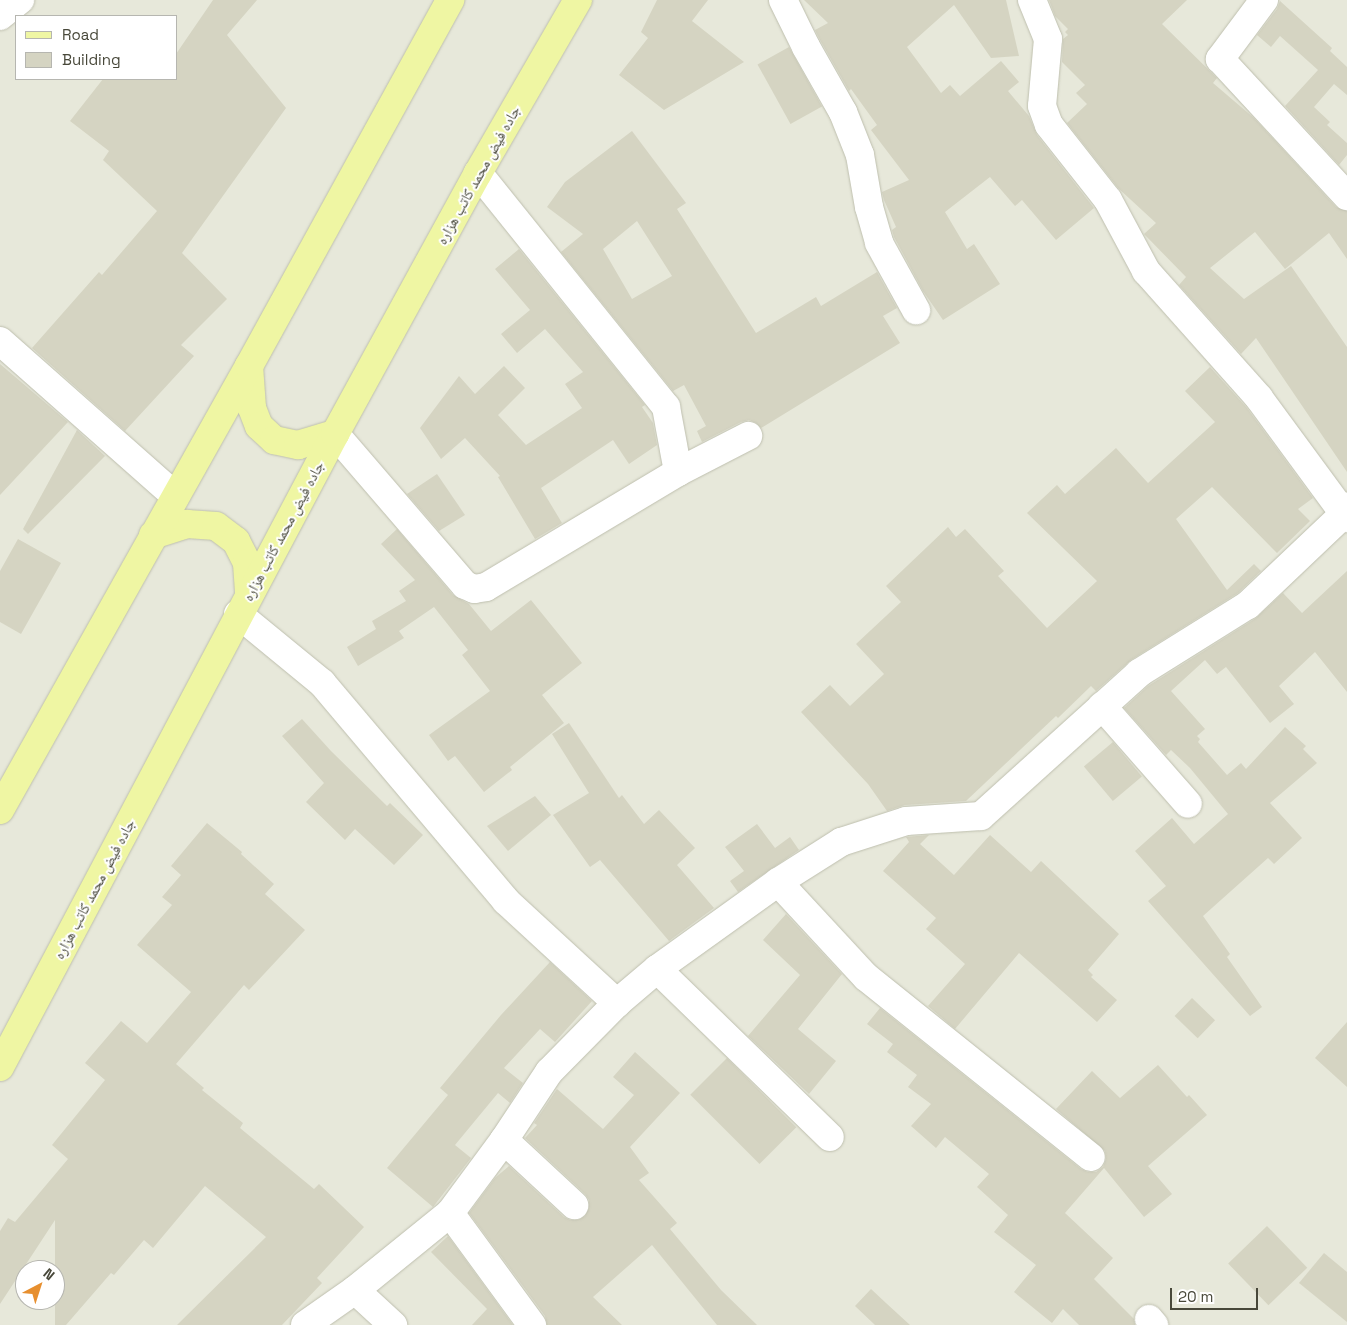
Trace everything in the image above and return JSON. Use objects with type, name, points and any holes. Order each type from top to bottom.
[{"type":"main road","points":[[0,810],[174,496],[249,366],[450,0]]},
{"type":"main road","name":"جاده فیض محمد کاتب هزاره","points":[[0,1067],[335,434],[478,173],[578,0]]},
{"type":"main road","points":[[249,366],[252,408],[260,426],[274,440],[298,445],[335,434]]},
{"type":"main road","points":[[153,535],[187,524],[216,526],[236,541],[247,563],[244,604]]},
{"type":"street","points":[[0,16],[20,0]]},
{"type":"street","points":[[783,0],[806,47],[843,112],[860,155],[870,208],[879,242],[916,310]]},
{"type":"street","points":[[305,1325],[355,1290],[450,1213],[504,1140],[549,1072],[617,1003],[657,969],[778,882],[841,842],[906,821],[981,816],[1139,673],[1248,605],[1346,513],[1259,398],[1146,271],[1108,200],[1048,125],[1042,106],[1048,39],[1032,0]]},
{"type":"street","points":[[1264,0],[1220,59],[1347,196]]},
{"type":"street","points":[[478,173],[666,407],[678,472]]},
{"type":"street","points":[[0,341],[174,496]]},
{"type":"street","points":[[335,434],[465,585],[474,589],[486,587],[678,472],[748,436]]},
{"type":"street","points":[[244,604],[322,683],[506,902],[617,1003]]},
{"type":"street","points":[[1102,706],[1188,804]]},
{"type":"street","points":[[778,882],[866,977],[1091,1157]]},
{"type":"street","points":[[657,969],[830,1137]]},
{"type":"street","points":[[504,1140],[574,1206]]},
{"type":"street","points":[[450,1213],[532,1325]]},
{"type":"street","points":[[355,1290],[394,1325]]},
{"type":"shaded area","points":[[0,0],[1347,0],[1347,1325],[0,1325]]},
{"type":"building","points":[[213,0],[257,0],[227,35],[286,108],[182,253],[227,299],[181,345],[194,356],[125,431],[32,348],[99,272],[102,275],[157,211],[103,160],[109,151],[70,121],[102,80],[178,80],[178,51]]},
{"type":"building","points":[[657,0],[708,0],[692,21],[744,62],[664,110],[619,75],[648,38],[641,32]]},
{"type":"building","points":[[804,0],[1006,0],[1019,56],[991,58],[954,5],[907,47],[941,93],[950,85],[960,96],[1001,61],[1019,82],[1008,91],[1029,116],[1037,135],[1094,208],[1056,240],[1022,200],[1015,206],[990,177],[945,212],[967,249],[974,244],[1000,284],[943,320],[923,291],[894,237],[892,230],[896,227],[882,192],[909,180],[871,130],[877,125],[851,89],[849,91],[820,40],[815,30],[828,23]]},
{"type":"building","points":[[1049,0],[1187,0],[1162,24],[1217,78],[1213,83],[1254,118],[1336,207],[1347,211],[1347,259],[1329,233],[1285,269],[1255,232],[1210,268],[1244,299],[1291,266],[1347,347],[1347,472],[1256,338],[1241,354],[1179,285],[1186,277],[1144,234],[1156,223],[1118,188],[1067,123],[1087,104],[1076,93],[1085,85],[1062,62],[1063,39],[1068,35],[1065,32],[1068,29],[1055,16]]},
{"type":"building","points":[[1280,1],[1332,48],[1330,51],[1347,67],[1347,95],[1334,84],[1314,107],[1330,122],[1327,125],[1347,143],[1347,155],[1339,165],[1285,106],[1318,70],[1280,36],[1271,47],[1257,35],[1277,9]]},
{"type":"building","points":[[789,47],[822,106],[790,124],[758,64]]},
{"type":"building","points":[[632,131],[686,203],[677,209],[756,333],[816,297],[821,306],[877,272],[897,308],[883,316],[900,343],[761,428],[749,420],[741,422],[702,442],[697,431],[706,426],[684,385],[673,391],[561,252],[583,234],[547,207],[565,182]],"holes":[[[637,221],[672,276],[632,299],[603,249]]]},
{"type":"building","points":[[519,249],[645,405],[642,407],[653,423],[657,445],[629,464],[613,440],[541,488],[562,523],[535,539],[498,477],[500,476],[465,438],[441,459],[420,428],[459,376],[475,394],[504,366],[525,388],[498,415],[526,445],[582,408],[565,384],[583,372],[545,329],[517,353],[501,334],[530,310],[495,269]]},
{"type":"building","points":[[0,364],[68,422],[0,495]]},
{"type":"building","points":[[1210,367],[1247,408],[1313,498],[1298,509],[1310,521],[1277,553],[1212,487],[1176,519],[1227,590],[1254,564],[1261,571],[1238,593],[1131,660],[1096,691],[1091,686],[1058,718],[1056,716],[966,801],[905,805],[887,811],[868,784],[801,712],[830,685],[850,706],[884,674],[856,644],[901,602],[886,586],[948,527],[956,537],[965,529],[1004,571],[998,576],[1047,628],[1097,581],[1027,513],[1057,485],[1065,494],[1116,448],[1148,483],[1215,422],[1185,391]]},
{"type":"building","points":[[77,430],[105,456],[28,534],[23,529]]},
{"type":"building","points":[[437,474],[465,515],[439,531],[407,494]]},
{"type":"building","points":[[397,529],[453,595],[469,604],[491,631],[531,600],[582,663],[542,695],[564,723],[510,767],[512,770],[484,792],[455,756],[448,761],[429,735],[490,691],[462,655],[468,650],[434,607],[399,631],[404,638],[358,666],[347,647],[376,629],[372,621],[406,601],[399,591],[415,580],[381,544]]},
{"type":"building","points":[[18,539],[61,563],[21,634],[0,622],[0,571]]},
{"type":"building","points":[[1347,571],[1347,692],[1315,652],[1279,686],[1294,704],[1270,723],[1226,667],[1217,674],[1205,660],[1171,691],[1205,729],[1197,736],[1200,739],[1198,742],[1227,775],[1241,763],[1246,769],[1285,727],[1306,746],[1303,749],[1317,763],[1270,803],[1302,838],[1274,864],[1268,858],[1203,916],[1230,954],[1227,957],[1262,1007],[1250,1016],[1148,901],[1166,886],[1135,851],[1172,818],[1194,844],[1228,814],[1190,768],[1171,750],[1166,755],[1124,708],[1148,686],[1256,618],[1283,593],[1302,613]]},
{"type":"building","points":[[302,719],[331,751],[387,806],[390,803],[423,835],[394,865],[355,829],[345,840],[306,802],[324,783],[282,736]]},
{"type":"building","points":[[569,723],[619,798],[622,795],[644,824],[659,810],[695,848],[677,865],[714,908],[669,941],[600,860],[590,867],[553,815],[589,793],[552,734]]},
{"type":"building","points":[[1113,742],[1142,776],[1113,801],[1084,766]]},
{"type":"building","points":[[535,796],[551,815],[508,851],[487,826]]},
{"type":"building","points":[[207,823],[242,852],[241,854],[274,884],[265,894],[305,930],[249,990],[244,985],[176,1064],[204,1088],[202,1090],[243,1123],[240,1128],[314,1189],[319,1184],[364,1227],[317,1278],[322,1283],[282,1325],[177,1325],[266,1237],[205,1186],[153,1248],[144,1240],[114,1275],[111,1273],[66,1325],[55,1325],[55,1310],[65,1310],[65,1260],[55,1260],[55,1220],[29,1260],[15,1260],[15,1281],[0,1304],[0,1231],[8,1218],[15,1222],[68,1159],[52,1145],[105,1080],[85,1063],[121,1021],[147,1043],[191,992],[137,945],[172,905],[162,897],[181,875],[171,866]]},
{"type":"building","points":[[757,824],[775,848],[790,837],[799,850],[738,892],[730,881],[744,871],[725,847]]},
{"type":"building","points":[[929,835],[920,844],[954,875],[990,835],[1031,872],[1041,861],[1119,934],[1088,970],[1093,975],[1091,977],[1117,1000],[1097,1022],[1019,953],[955,1029],[928,1006],[965,964],[926,929],[936,918],[883,871],[909,842],[906,837]]},
{"type":"building","points":[[786,914],[842,974],[798,1029],[836,1061],[809,1094],[748,1036],[800,975],[763,940]]},
{"type":"building","points":[[550,962],[592,1001],[555,1042],[540,1029],[504,1068],[523,1083],[510,1103],[498,1093],[455,1145],[471,1158],[433,1207],[387,1168],[448,1095],[440,1088],[501,1015]]},
{"type":"building","points":[[1192,998],[1215,1020],[1198,1038],[1175,1016]]},
{"type":"building","points":[[880,1008],[1081,1169],[1088,1172],[1096,1172],[1103,1167],[1106,1159],[1105,1151],[1056,1109],[1092,1071],[1120,1098],[1158,1065],[1187,1097],[1189,1095],[1207,1115],[1148,1166],[1172,1194],[1144,1217],[1104,1168],[1065,1213],[1113,1258],[1094,1279],[1134,1319],[1135,1325],[1079,1325],[1063,1309],[1052,1323],[1014,1292],[1036,1265],[994,1232],[1008,1215],[977,1187],[989,1174],[945,1137],[936,1148],[911,1126],[931,1104],[908,1087],[917,1075],[887,1052],[893,1044],[867,1024]]},
{"type":"building","points":[[1347,1022],[1347,1087],[1315,1058]]},
{"type":"building","points":[[635,1052],[680,1093],[630,1147],[649,1173],[639,1180],[677,1223],[670,1229],[721,1290],[757,1325],[717,1325],[652,1245],[593,1297],[622,1325],[547,1325],[545,1316],[469,1213],[495,1178],[509,1166],[564,1217],[570,1220],[578,1220],[585,1216],[589,1208],[589,1200],[585,1194],[525,1138],[537,1125],[534,1123],[557,1089],[603,1129],[634,1095],[613,1077]]},
{"type":"building","points":[[727,1058],[796,1127],[760,1164],[690,1095]]},
{"type":"building","points":[[1267,1226],[1307,1268],[1268,1305],[1228,1264]]},
{"type":"building","points":[[448,1236],[513,1325],[472,1325],[487,1309],[431,1252]]},
{"type":"building","points":[[1324,1253],[1347,1272],[1347,1322],[1299,1283]]},
{"type":"building","points":[[871,1289],[910,1325],[875,1325],[855,1306]]}]
